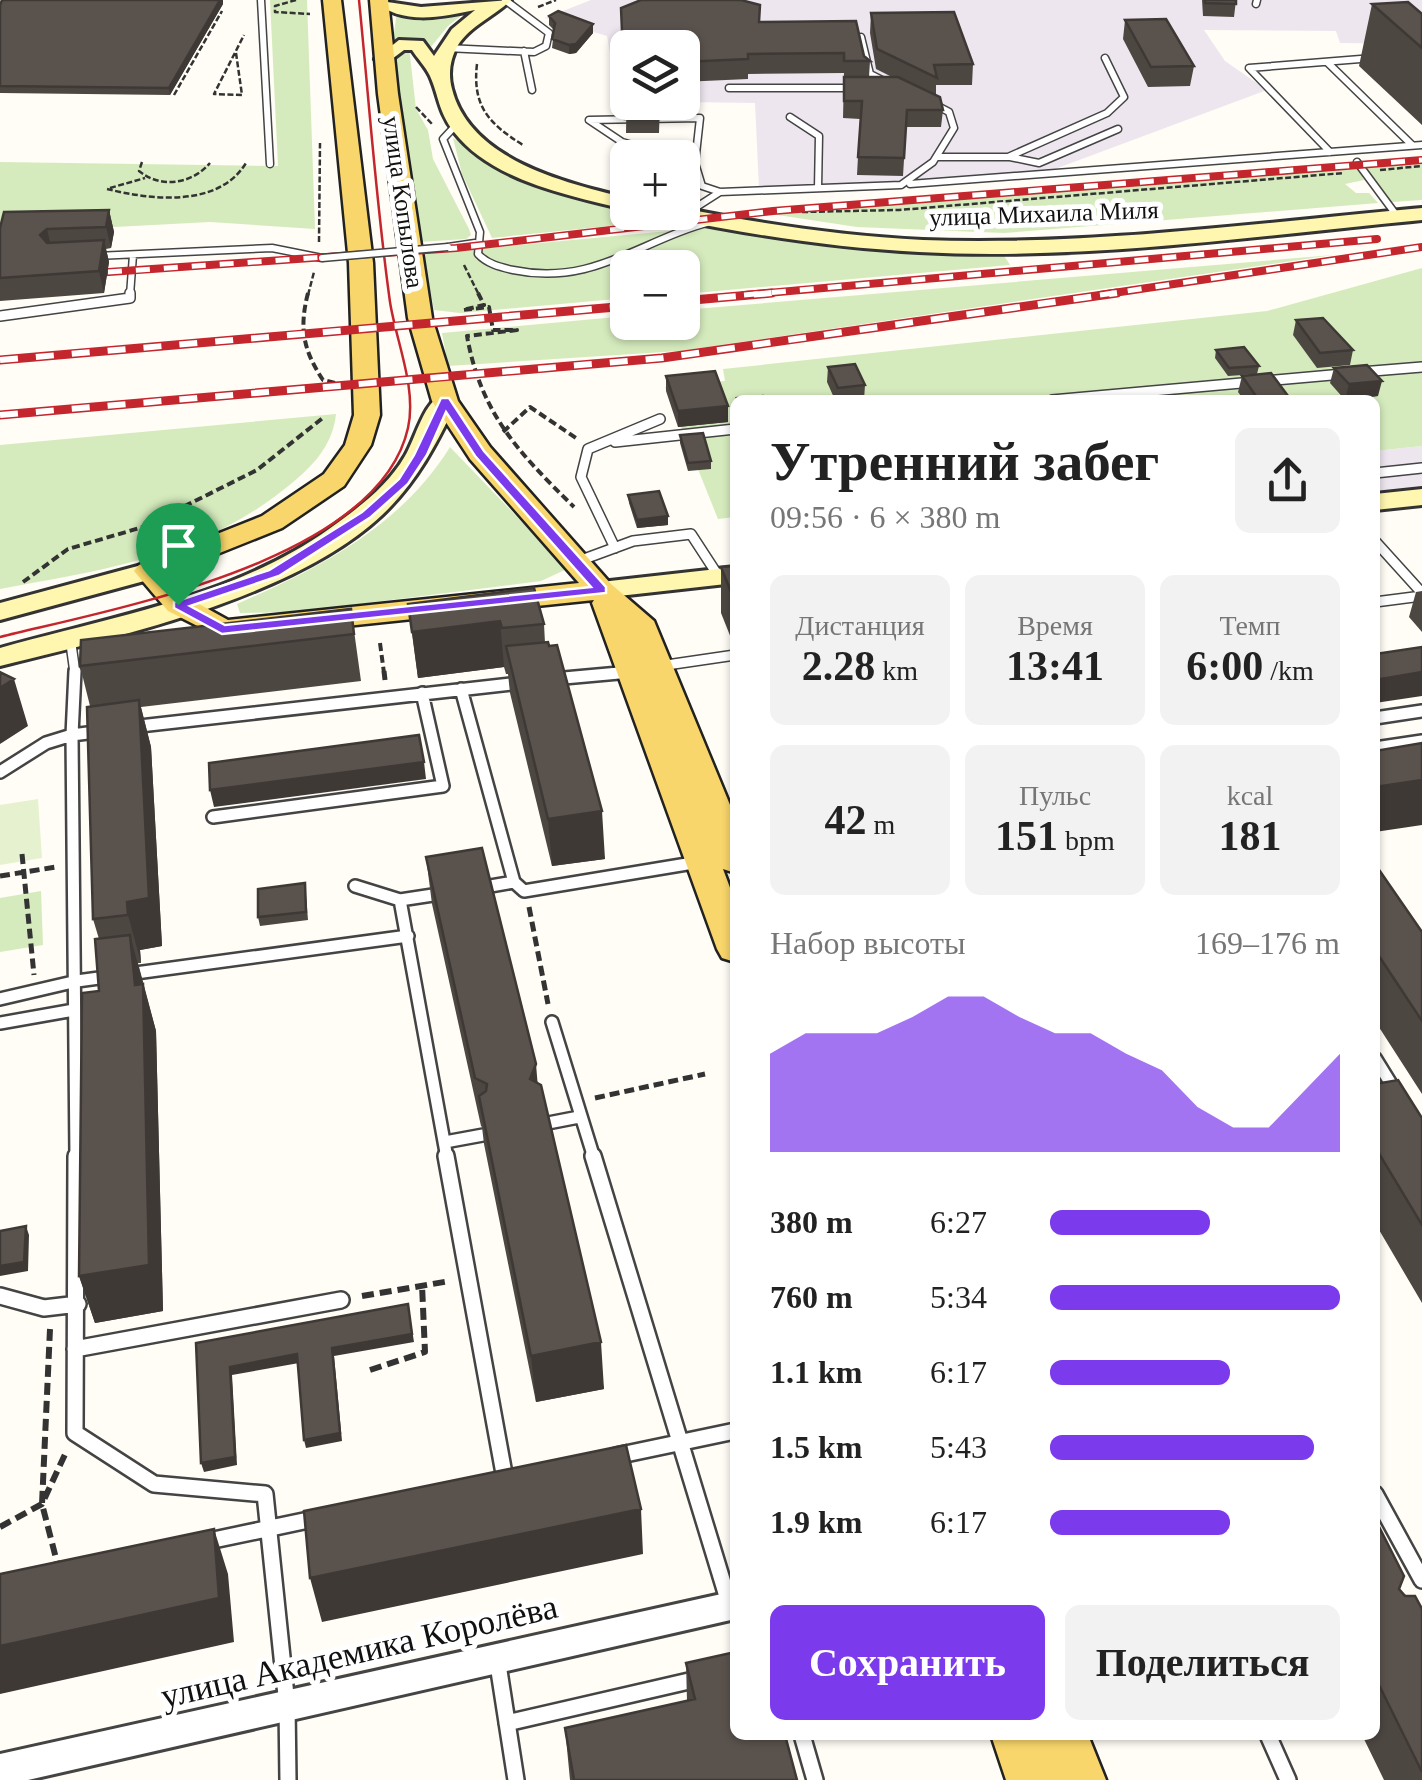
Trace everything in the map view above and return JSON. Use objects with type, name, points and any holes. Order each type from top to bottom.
[{"type":"main road","name":"улица Копылова","points":[[149,572],[272,522],[334,480],[358,445],[367,415],[358,223],[332,0]]},
{"type":"main road","name":"улица Копылова","points":[[381,0],[384,58],[420,318],[445,400],[480,453],[576,562],[601,590],[639,620],[647,668],[719,861],[730,922]]},
{"type":"main road","points":[[381,0],[392,7],[413,11],[501,0]]},
{"type":"main road","points":[[501,0],[478,14],[446,48],[440,77],[447,110],[486,150],[522,170],[610,199]]},
{"type":"main road","points":[[384,58],[399,45],[417,45],[440,77]]},
{"type":"main road","name":"улица Михаила Миля","points":[[700,218],[883,243],[971,246],[1107,242],[1422,214]]},
{"type":"main road","points":[[0,657],[274,573],[366,514],[403,482],[421,455],[445,400]]},
{"type":"main road","points":[[1380,501],[1422,496]]},
{"type":"main road","points":[[0,612],[149,572],[178,605],[222,630]]},
{"type":"main road","points":[[70,638],[222,630],[727,576]]},
{"type":"main road","points":[[1018,1740],[1032,1780]]},
{"type":"main road","points":[[1065,1740],[1080,1780]]},
{"type":"street","name":"улица Академика Королёва","points":[[0,1770],[730,1606]]},
{"type":"lane","points":[[262,0],[270,164]]},
{"type":"lane","points":[[446,48],[534,52],[546,46],[551,36],[501,0]]},
{"type":"lane","points":[[861,37],[870,74],[899,88],[880,88]]},
{"type":"lane","points":[[524,51],[532,90]]},
{"type":"lane","points":[[1008,156],[1107,113],[1124,97],[1105,58]]},
{"type":"lane","points":[[1330,152],[1249,68],[1378,58]]},
{"type":"lane","points":[[1328,62],[1417,145]]},
{"type":"lane","points":[[730,88],[862,88]]},
{"type":"lane","points":[[901,185],[920,176],[939,157],[954,128],[949,112],[916,96]]},
{"type":"lane","points":[[790,117],[819,136],[818,188]]},
{"type":"lane","points":[[619,140],[589,120],[700,118],[698,140]]},
{"type":"lane","points":[[458,124],[443,139],[480,232],[477,254],[486,262],[524,272],[572,272],[614,263],[694,225],[716,221]]},
{"type":"lane","points":[[939,157],[1008,156],[1039,163],[1118,129]]},
{"type":"lane","points":[[700,179],[702,186],[720,192],[901,185],[1417,145]]},
{"type":"lane","points":[[1357,162],[1397,216]]},
{"type":"lane","points":[[700,202],[720,192]]},
{"type":"lane","points":[[84,257],[208,248],[272,248],[319,257],[476,243]]},
{"type":"lane","points":[[0,316],[130,298],[132,255]]},
{"type":"lane","points":[[1108,395],[1422,367]]},
{"type":"lane","points":[[615,548],[582,477],[588,448],[660,418]]},
{"type":"lane","points":[[601,443],[730,430]]},
{"type":"lane","points":[[1380,472],[1422,468]]},
{"type":"lane","points":[[576,562],[633,541],[691,534],[727,576]]},
{"type":"lane","points":[[1380,547],[1422,594]]},
{"type":"lane","points":[[1380,601],[1422,594]]},
{"type":"lane","points":[[70,638],[76,680],[72,735],[78,981],[74,1010],[78,1304],[75,1434],[154,1484],[265,1494],[287,1705],[288,1780]]},
{"type":"lane","points":[[0,772],[46,742],[72,735],[730,656]]},
{"type":"lane","points":[[460,690],[519,887]]},
{"type":"lane","points":[[213,817],[442,786],[422,693]]},
{"type":"lane","points":[[1380,717],[1422,710]]},
{"type":"lane","points":[[1380,747],[1422,742]]},
{"type":"lane","points":[[356,886],[400,900],[719,861]]},
{"type":"lane","points":[[400,900],[505,1479]]},
{"type":"lane","points":[[0,999],[78,981],[408,936]]},
{"type":"lane","points":[[0,1023],[74,1010]]},
{"type":"lane","points":[[552,1022],[730,1596]]},
{"type":"lane","points":[[1380,1066],[1401,1100]]},
{"type":"lane","points":[[543,1124],[577,1109]]},
{"type":"lane","points":[[445,1142],[482,1136]]},
{"type":"lane","points":[[0,1296],[51,1307],[78,1304]]},
{"type":"lane","points":[[75,1348],[342,1300]]},
{"type":"lane","points":[[602,1459],[730,1431]]},
{"type":"lane","points":[[486,1483],[524,1475]]},
{"type":"lane","points":[[1380,1503],[1422,1580]]},
{"type":"lane","points":[[192,1544],[341,1513]]},
{"type":"lane","points":[[497,1658],[516,1780]]},
{"type":"lane","points":[[507,1723],[716,1675]]},
{"type":"lane","points":[[803,1740],[815,1780]]},
{"type":"lane","points":[[1270,1740],[1288,1780]]},
{"type":"path","points":[[296,0],[275,6],[275,12],[312,14],[311,0]]},
{"type":"path","points":[[174,95],[222,10]]},
{"type":"path","points":[[236,52],[242,95],[214,94],[246,32]]},
{"type":"path","points":[[480,49],[472,92],[482,112],[533,152]]},
{"type":"path","points":[[320,138],[319,257],[300,328],[303,352],[324,380],[340,384]]},
{"type":"path","points":[[142,162],[140,171],[145,178]]},
{"type":"path","points":[[210,163],[205,172],[186,180],[145,178],[107,188],[137,197],[188,195],[228,184],[242,175],[246,163]]},
{"type":"path","points":[[802,212],[898,210],[1422,166]]},
{"type":"path","points":[[489,307],[492,330],[517,330],[467,336],[471,369],[482,402],[503,432],[615,548]]},
{"type":"path","points":[[503,432],[530,407],[588,448]]},
{"type":"path","points":[[16,587],[68,549],[143,527],[257,470],[324,417]]},
{"type":"path","points":[[380,644],[388,695]]},
{"type":"path","points":[[22,854],[36,990]]},
{"type":"path","points":[[0,876],[73,864]]},
{"type":"path","points":[[519,887],[552,1022]]},
{"type":"path","points":[[577,1109],[705,1074]]},
{"type":"path","points":[[342,1300],[468,1278]]},
{"type":"path","points":[[370,1370],[425,1352],[422,1286]]},
{"type":"path","points":[[51,1307],[42,1504],[60,1573]]},
{"type":"path","points":[[0,1527],[42,1504],[75,1434]]},
{"type":"shaded area","points":[[591,0],[1422,0],[1422,44],[1340,43],[1336,31],[1204,30],[1225,61],[1267,90],[1047,172],[759,189],[755,103],[700,102],[700,30],[610,30],[610,52],[607,36],[545,18]]},
{"type":"shaded area","points":[[1422,446],[1422,489],[1380,493],[1380,450]]},
{"type":"green space","points":[[270,0],[307,0],[315,229],[210,222],[0,233],[0,162],[278,166]]},
{"type":"green space","points":[[472,7],[448,26],[426,53],[422,43],[393,41],[397,11]]},
{"type":"green space","points":[[409,47],[416,109],[428,130],[433,159],[469,229],[471,235],[466,239],[419,242],[402,105],[392,60],[394,52]]},
{"type":"green space","points":[[453,138],[535,180],[610,204],[610,226],[492,238],[462,174]]},
{"type":"green space","points":[[1422,164],[1422,200],[1392,202],[1379,191],[1366,167]]},
{"type":"green space","points":[[1358,168],[1364,180],[1345,184],[1356,193],[1369,193],[1378,203],[1004,233],[857,227],[771,214]]},
{"type":"green space","points":[[700,228],[859,248],[1003,254],[1010,265],[700,292],[700,250],[610,250],[610,300],[460,313],[434,310],[423,254]]},
{"type":"green space","points":[[1333,255],[680,351],[448,366],[442,333],[610,318],[610,340],[700,340],[700,309]]},
{"type":"green space","points":[[1422,268],[1422,446],[1380,450],[1380,395],[730,395],[730,518],[718,519],[665,387],[725,381],[723,369],[1267,311]]},
{"type":"green space","points":[[336,414],[327,444],[308,469],[259,508],[225,528],[154,556],[0,589],[0,445]]},
{"type":"green space","points":[[450,447],[567,569],[541,581],[295,612],[240,613],[237,604],[328,559],[383,522],[408,500]]},
{"type":"green space","points":[[38,799],[42,858],[0,865],[0,805]]},
{"type":"green space","points":[[41,891],[43,945],[0,952],[0,898]]},
{"type":"building","points":[[2,0],[220,0],[169,88],[0,86]]},
{"type":"building","points":[[641,0],[741,0],[760,5],[759,22],[856,21],[864,56],[870,61],[844,61],[844,53],[748,54],[748,59],[700,61],[700,30],[622,30],[621,8]]},
{"type":"building","points":[[1236,0],[1236,4],[1205,3]]},
{"type":"building","points":[[1408,2],[1422,14],[1422,48],[1372,4]]},
{"type":"building","points":[[558,11],[593,24],[576,44],[552,39],[555,23],[549,16]]},
{"type":"building","points":[[954,12],[973,64],[934,65],[937,78],[877,49],[871,13]]},
{"type":"building","points":[[1166,19],[1194,66],[1151,67],[1125,20]]},
{"type":"building","points":[[844,77],[898,77],[940,97],[943,110],[907,110],[904,158],[858,157],[862,101],[844,101]]},
{"type":"building","points":[[109,210],[106,227],[47,229],[40,235],[47,243],[104,240],[99,271],[0,278],[0,228],[4,212]]},
{"type":"building","points":[[1323,318],[1353,350],[1320,353],[1296,320]]},
{"type":"building","points":[[1244,347],[1259,366],[1229,368],[1216,350]]},
{"type":"building","points":[[855,364],[865,385],[838,388],[828,367]]},
{"type":"building","points":[[1367,365],[1382,381],[1349,384],[1334,368]]},
{"type":"building","points":[[715,371],[728,406],[678,411],[666,376]]},
{"type":"building","points":[[1271,373],[1287,395],[1255,395],[1242,376]]},
{"type":"building","points":[[703,433],[711,461],[688,463],[680,435]]},
{"type":"building","points":[[659,491],[668,516],[637,520],[628,495]]},
{"type":"building","points":[[730,566],[730,590],[721,567]]},
{"type":"building","points":[[534,588],[544,624],[502,628],[500,621],[412,632],[408,604]]},
{"type":"building","points":[[351,609],[354,634],[80,666],[81,640]]},
{"type":"building","points":[[548,642],[549,646],[557,645],[602,811],[548,819],[506,646]]},
{"type":"building","points":[[1422,647],[1422,672],[1380,679],[1380,653]]},
{"type":"building","points":[[0,672],[14,679],[0,688]]},
{"type":"building","points":[[139,700],[149,898],[127,902],[128,915],[93,919],[87,707]]},
{"type":"building","points":[[419,735],[424,762],[210,790],[209,763]]},
{"type":"building","points":[[1422,743],[1422,780],[1380,786],[1380,750]]},
{"type":"building","points":[[482,848],[536,1064],[530,1079],[541,1085],[601,1342],[531,1356],[479,1096],[486,1091],[487,1084],[475,1078],[426,857]]},
{"type":"building","points":[[1380,871],[1422,932],[1422,1021],[1380,958]]},
{"type":"building","points":[[305,883],[306,912],[258,917],[258,889]]},
{"type":"building","points":[[130,935],[135,985],[143,984],[149,1265],[79,1276],[82,993],[99,991],[95,939]]},
{"type":"building","points":[[1398,1080],[1422,1118],[1422,1225],[1380,1155],[1380,1083]]},
{"type":"building","points":[[26,1226],[24,1262],[0,1266],[0,1231]]},
{"type":"building","points":[[408,1304],[412,1334],[332,1348],[340,1433],[304,1440],[297,1354],[230,1367],[235,1457],[201,1463],[196,1343]]},
{"type":"building","points":[[626,1445],[641,1509],[310,1578],[304,1511]]},
{"type":"building","points":[[214,1529],[219,1598],[0,1646],[0,1574]]},
{"type":"building","points":[[1380,1529],[1404,1576],[1399,1589],[1405,1596],[1415,1596],[1422,1609],[1422,1772],[1380,1687]]},
{"type":"building","points":[[730,1653],[730,1740],[786,1740],[797,1780],[574,1780],[565,1728],[695,1699],[686,1663]]},
{"type":"tram line","points":[[0,637],[170,594],[235,572],[295,546],[347,513],[386,474],[408,428],[410,397],[385,264],[359,0]]},
{"type":"railway","points":[[80,274],[456,248],[773,211],[1422,160]]},
{"type":"railway","points":[[744,295],[1377,239]]},
{"type":"railway","points":[[1100,295],[1422,247]]},
{"type":"railway","points":[[700,299],[772,293]]},
{"type":"railway","points":[[0,415],[662,358],[1117,293]]},
{"type":"railway","points":[[0,360],[610,308]]},
{"type":"route","points":[[445,400],[480,453],[601,590],[222,630],[178,605],[274,573],[322,546],[366,514],[403,482],[421,455],[445,400]]}]
